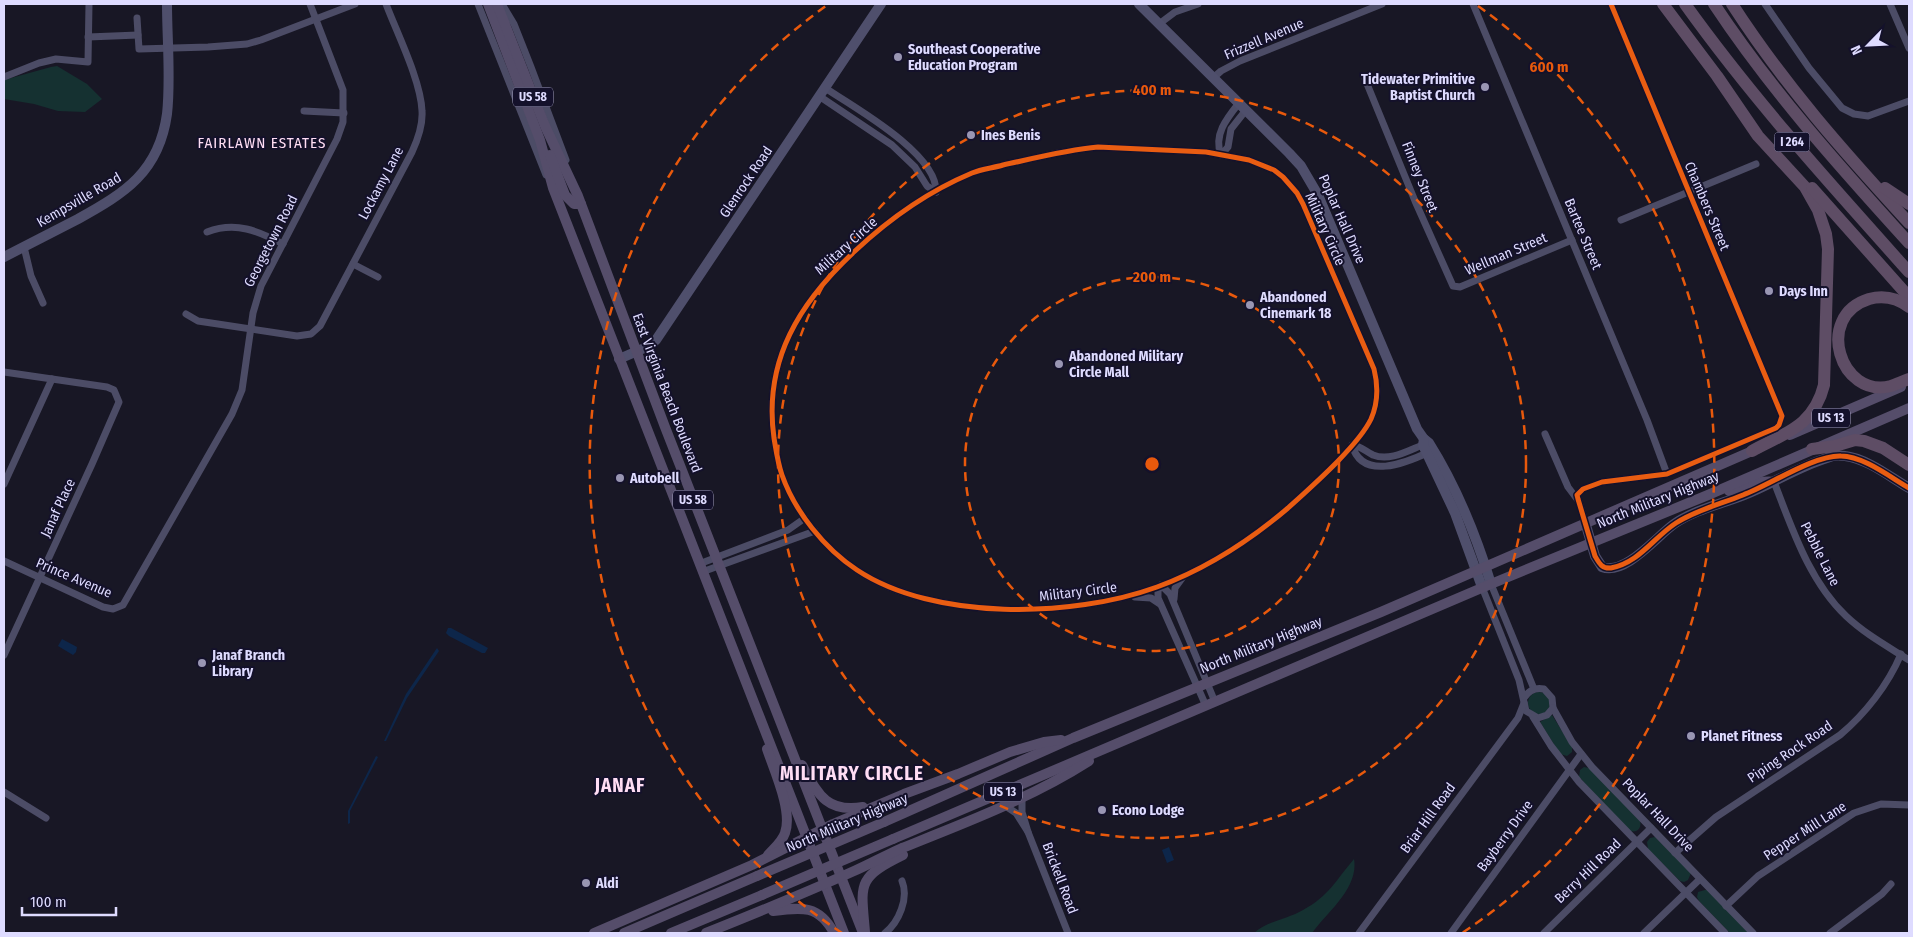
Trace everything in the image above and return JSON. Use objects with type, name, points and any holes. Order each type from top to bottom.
[{"type":"highway","points":[[1663,4],[1733,98],[1758,136],[1812,198],[1822,221],[1828,249],[1825,362],[1822,394],[1813,412],[1803,423],[1752,451]]},
{"type":"highway","name":"I 264","points":[[1685,4],[1736,73],[1783,130],[1909,272]]},
{"type":"highway","name":"I 264","points":[[1714,4],[1786,104],[1909,243]]},
{"type":"highway","points":[[1732,4],[1779,73],[1842,150],[1909,223]]},
{"type":"highway","points":[[1733,98],[1909,297]]},
{"type":"highway","points":[[1842,150],[1886,190],[1909,204]]},
{"type":"highway","points":[[1909,307],[1901,301],[1884,297],[1867,300],[1859,304],[1851,310],[1843,321],[1838,344],[1844,365],[1861,381],[1877,386],[1890,386],[1909,379]]},
{"type":"highway","points":[[1812,449],[1835,446],[1855,440],[1864,441],[1883,448],[1909,465]]},
{"type":"main road","name":"US 58","points":[[488,4],[536,129],[554,188],[619,359],[844,933]]},
{"type":"main road","name":"East Virginia Beach Boulevard","points":[[497,4],[544,126],[579,200],[636,353],[821,830],[864,933]]},
{"type":"main road","points":[[536,129],[545,140],[566,195],[574,204],[579,200]]},
{"type":"main road","name":"North Military Highway","points":[[624,933],[884,822],[1073,738],[1381,612],[1585,522],[1909,384]]},
{"type":"main road","name":"North Military Highway","points":[[671,933],[1909,408]]},
{"type":"main road","points":[[1708,494],[1748,487],[1766,480],[1774,482]]},
{"type":"main road","points":[[752,695],[755,712],[784,804],[787,821],[785,832],[778,844],[752,865]]},
{"type":"main road","points":[[784,732],[813,784],[829,803],[852,809],[879,805]]},
{"type":"main road","points":[[594,933],[752,865],[821,830],[879,805],[1010,752],[1044,742],[1073,738]]},
{"type":"main road","points":[[709,933],[840,878],[887,854],[962,824],[1022,797],[1069,773],[1113,746]]},
{"type":"main road","points":[[864,933],[862,891],[874,871],[962,824]]},
{"type":"main road","points":[[760,912],[796,908],[808,909],[824,918],[834,933]]},
{"type":"street","points":[[4,76],[56,59],[88,62],[89,4]]},
{"type":"street","name":"Kempsville Road","points":[[4,257],[105,204],[129,188],[146,170],[160,142],[165,121],[168,97],[167,4]]},
{"type":"street","name":"Georgetown Road","points":[[145,569],[237,402],[244,379],[253,313],[261,286],[337,140],[344,113],[340,80],[310,4]]},
{"type":"street","points":[[137,18],[138,49],[223,46],[247,44],[261,40],[355,4]]},
{"type":"street","name":"Lockamy Lane","points":[[186,314],[198,321],[300,337],[311,334],[320,326],[417,142],[422,120],[421,99],[418,88],[386,4]]},
{"type":"street","points":[[478,4],[538,157],[554,188]]},
{"type":"street","points":[[502,4],[514,24],[531,66],[579,200]]},
{"type":"street","name":"Glenrock Road","points":[[619,359],[636,353],[656,340],[881,4]]},
{"type":"street","name":"Poplar Hall Drive","points":[[1139,4],[1289,153],[1309,178],[1318,194],[1417,429],[1457,494],[1514,665],[1524,701]]},
{"type":"street","points":[[1160,24],[1175,12],[1198,4]]},
{"type":"street","name":"Frizzell Avenue","points":[[1214,78],[1240,61],[1382,4]]},
{"type":"street","name":"Bartee Street","points":[[1473,4],[1647,420],[1667,474]]},
{"type":"street","name":"Chambers Street","points":[[1612,4],[1775,394],[1782,416],[1782,420],[1776,428],[1667,474]]},
{"type":"street","points":[[1765,4],[1824,87],[1842,108],[1861,116],[1874,114],[1909,101]]},
{"type":"street","points":[[1890,4],[1909,48]]},
{"type":"street","points":[[88,37],[138,36]]},
{"type":"street","name":"Finney Street","points":[[1365,79],[1451,284]]},
{"type":"street","points":[[822,92],[902,141],[932,174],[936,185],[936,192]]},
{"type":"street","points":[[1221,155],[1219,145],[1222,126],[1243,106]]},
{"type":"street","points":[[304,111],[344,113]]},
{"type":"street","name":"Military Circle","points":[[1087,148],[1137,148],[1221,155],[1249,160],[1274,170],[1291,185],[1304,204],[1377,379],[1375,409],[1367,427],[1329,469],[1266,527],[1225,556],[1161,586],[1122,598],[1100,603],[1030,609],[973,608],[899,591],[857,570],[838,555],[815,531],[805,518],[782,477],[773,428],[772,410],[776,370],[784,346],[801,312],[822,284],[873,235],[936,192],[979,171],[1044,155],[1087,148]]},
{"type":"street","points":[[1621,220],[1756,164]]},
{"type":"street","points":[[207,232],[221,228],[241,227],[261,232],[283,244]]},
{"type":"street","name":"Wellman Street","points":[[1451,284],[1460,287],[1572,240]]},
{"type":"street","points":[[24,247],[31,276],[43,303]]},
{"type":"street","points":[[353,264],[378,277]]},
{"type":"street","points":[[4,372],[52,379],[4,484]]},
{"type":"street","name":"Janaf Place","points":[[4,655],[118,405],[118,397],[114,390],[107,387],[52,379]]},
{"type":"street","points":[[1545,434],[1568,487],[1578,499]]},
{"type":"street","points":[[1352,445],[1361,446],[1373,455],[1386,458],[1427,446]]},
{"type":"street","points":[[1667,474],[1608,481],[1591,485],[1577,495],[1595,556],[1602,566],[1609,568],[1618,566],[1640,554],[1674,524],[1684,518],[1744,495],[1825,458],[1845,456],[1864,462],[1909,488]]},
{"type":"street","name":"Pebble Lane","points":[[1774,482],[1809,564],[1827,595],[1860,628],[1909,660]]},
{"type":"street","points":[[717,562],[788,530],[805,518]]},
{"type":"street","points":[[701,568],[815,531]]},
{"type":"street","name":"Prince Avenue","points":[[4,561],[103,607],[113,609],[127,601],[145,569]]},
{"type":"street","points":[[1175,604],[1174,588],[1185,576]]},
{"type":"street","points":[[1161,586],[1170,594],[1175,604],[1207,682],[1210,704],[1197,686],[1162,607],[1158,593],[1161,586]]},
{"type":"street","name":"Poplar Hall Drive","points":[[1487,586],[1534,689]]},
{"type":"street","name":"Military Circle","points":[[1122,598],[1151,598],[1162,607]]},
{"type":"street","name":"Piping Rock Road","points":[[1675,853],[1716,817],[1852,725],[1873,700],[1901,654]]},
{"type":"street","points":[[1518,718],[1531,716],[1542,717],[1547,715],[1553,708],[1552,698],[1548,691],[1541,688],[1534,689],[1524,701],[1524,708],[1531,716],[1551,746],[1569,770],[1725,933]]},
{"type":"street","name":"Briar Hill Road","points":[[1359,933],[1518,718],[1524,701]]},
{"type":"street","name":"Poplar Hall Drive","points":[[1553,708],[1581,754],[1753,933]]},
{"type":"street","name":"Bayberry Drive","points":[[1451,933],[1581,754]]},
{"type":"street","points":[[4,792],[46,818]]},
{"type":"street","name":"Brickell Road","points":[[1022,797],[1022,812],[1028,832],[1068,933]]},
{"type":"street","name":"Pepper Mill Lane","points":[[1726,906],[1758,876],[1854,813],[1881,804],[1909,805]]},
{"type":"street","name":"Brickell Road","points":[[1004,805],[1016,813],[1028,832]]},
{"type":"street","name":"Berry Hill Road","points":[[1544,933],[1651,828]]},
{"type":"street","points":[[1644,933],[1700,879]]},
{"type":"street","points":[[885,933],[895,922],[905,899],[902,881]]},
{"type":"street","points":[[1830,933],[1882,894],[1891,884]]},
{"type":"green space","points":[[57,66],[87,84],[102,99],[85,112],[58,111],[34,104],[4,99],[4,80]]},
{"type":"green space","points":[[1539,692],[1547,695],[1550,703],[1547,711],[1539,714],[1531,711],[1528,703],[1531,695]]},
{"type":"green space","points":[[1552,715],[1572,747],[1572,752],[1567,756],[1560,754],[1540,722]]},
{"type":"green space","points":[[1584,767],[1589,768],[1640,821],[1638,829],[1630,831],[1579,777],[1580,770]]},
{"type":"green space","points":[[1655,837],[1691,873],[1688,880],[1680,881],[1648,849],[1647,842],[1650,838]]},
{"type":"green space","points":[[1354,859],[1352,880],[1347,890],[1312,933],[1254,933],[1265,926],[1312,905],[1332,887]]},
{"type":"green space","points":[[1705,890],[1750,933],[1730,933],[1699,901],[1697,897],[1698,892]]},
{"type":"water","points":[[448,628],[488,648],[485,653],[482,653],[449,636],[446,633]]},
{"type":"water","points":[[62,639],[77,647],[73,655],[58,646]]},
{"type":"water","points":[[437,648],[439,651],[407,698],[386,741],[384,741],[406,694]]},
{"type":"water","points":[[376,756],[378,757],[350,811],[350,823],[348,824],[348,811]]},
{"type":"water","points":[[1169,847],[1174,860],[1167,863],[1162,850]]},
{"type":"cycle path","points":[[1611,4],[1782,416],[1776,428],[1667,474],[1602,482],[1583,489],[1577,495],[1598,561],[1601,565],[1608,568],[1630,561],[1684,518],[1754,490],[1805,465],[1830,457],[1841,456],[1858,459],[1909,488]]},
{"type":"cycle path","points":[[1098,147],[1206,152],[1249,160],[1274,170],[1283,177],[1297,193],[1303,204],[1374,369],[1377,394],[1371,419],[1365,430],[1333,466],[1273,520],[1226,554],[1193,572],[1157,587],[1085,605],[1045,609],[963,606],[924,599],[889,587],[857,570],[834,552],[803,516],[782,475],[774,438],[772,410],[774,383],[780,358],[790,334],[802,312],[835,270],[881,228],[925,197],[956,180],[980,170],[1050,154],[1098,147]]},
{"type":"place","name":"Southeast Cooperative Education Program","points":[[898,57]]},
{"type":"place","name":"Tidewater Primitive Baptist Church","points":[[1485,87]]},
{"type":"place","name":"Ines Benis","points":[[971,135]]},
{"type":"place","name":"Days Inn","points":[[1769,291]]},
{"type":"place","name":"Abandoned Cinemark 18","points":[[1250,305]]},
{"type":"place","name":"Abandoned Military Circle Mall","points":[[1059,364]]},
{"type":"place","name":"Autobell","points":[[620,478]]},
{"type":"place","name":"Janaf Branch Library","points":[[202,663]]},
{"type":"place","name":"Planet Fitness","points":[[1691,736]]},
{"type":"place","name":"Econo Lodge","points":[[1102,810]]},
{"type":"place","name":"Aldi","points":[[586,883]]},
{"type":"district","name":"FAIRLAWN ESTATES","points":[[262,143]]},
{"type":"district","name":"MILITARY CIRCLE","points":[[852,773]]},
{"type":"district","name":"JANAF","points":[[620,785]]}]
